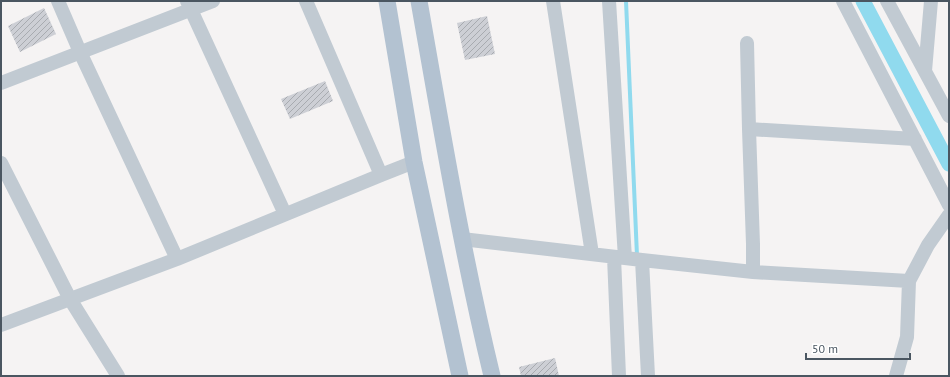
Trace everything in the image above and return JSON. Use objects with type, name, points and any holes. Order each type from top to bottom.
[{"type":"main road","points":[[387,1],[414,162],[460,376]]},
{"type":"main road","points":[[419,1],[462,239],[492,376]]},
{"type":"street","points":[[58,1],[80,52],[176,259]]},
{"type":"street","points":[[1,83],[80,52],[189,5],[213,1]]},
{"type":"street","points":[[306,1],[381,175]]},
{"type":"street","points":[[553,1],[592,254]]},
{"type":"street","points":[[609,1],[630,259],[648,376]]},
{"type":"street","points":[[843,1],[949,205]]},
{"type":"street","points":[[887,1],[949,116]]},
{"type":"street","points":[[925,71],[931,1]]},
{"type":"street","points":[[189,5],[285,214]]},
{"type":"street","points":[[747,43],[753,272]]},
{"type":"street","points":[[749,129],[915,139]]},
{"type":"street","points":[[1,325],[176,259],[414,162]]},
{"type":"street","points":[[1,163],[70,299],[118,376]]},
{"type":"street","points":[[896,376],[907,337],[909,281],[928,245],[949,215]]},
{"type":"street","points":[[462,239],[753,272],[909,281]]},
{"type":"street","points":[[619,376],[630,259]]},
{"type":"building","points":[[44,8],[56,34],[20,52],[8,26]]},
{"type":"building","points":[[487,16],[495,54],[465,60],[457,23]]},
{"type":"building","points":[[325,81],[333,101],[290,119],[281,99]]},
{"type":"building","points":[[555,358],[559,376],[521,376],[519,367]]},
{"type":"waterway","points":[[626,1],[637,256]]},
{"type":"waterway","points":[[863,1],[949,164]]}]
